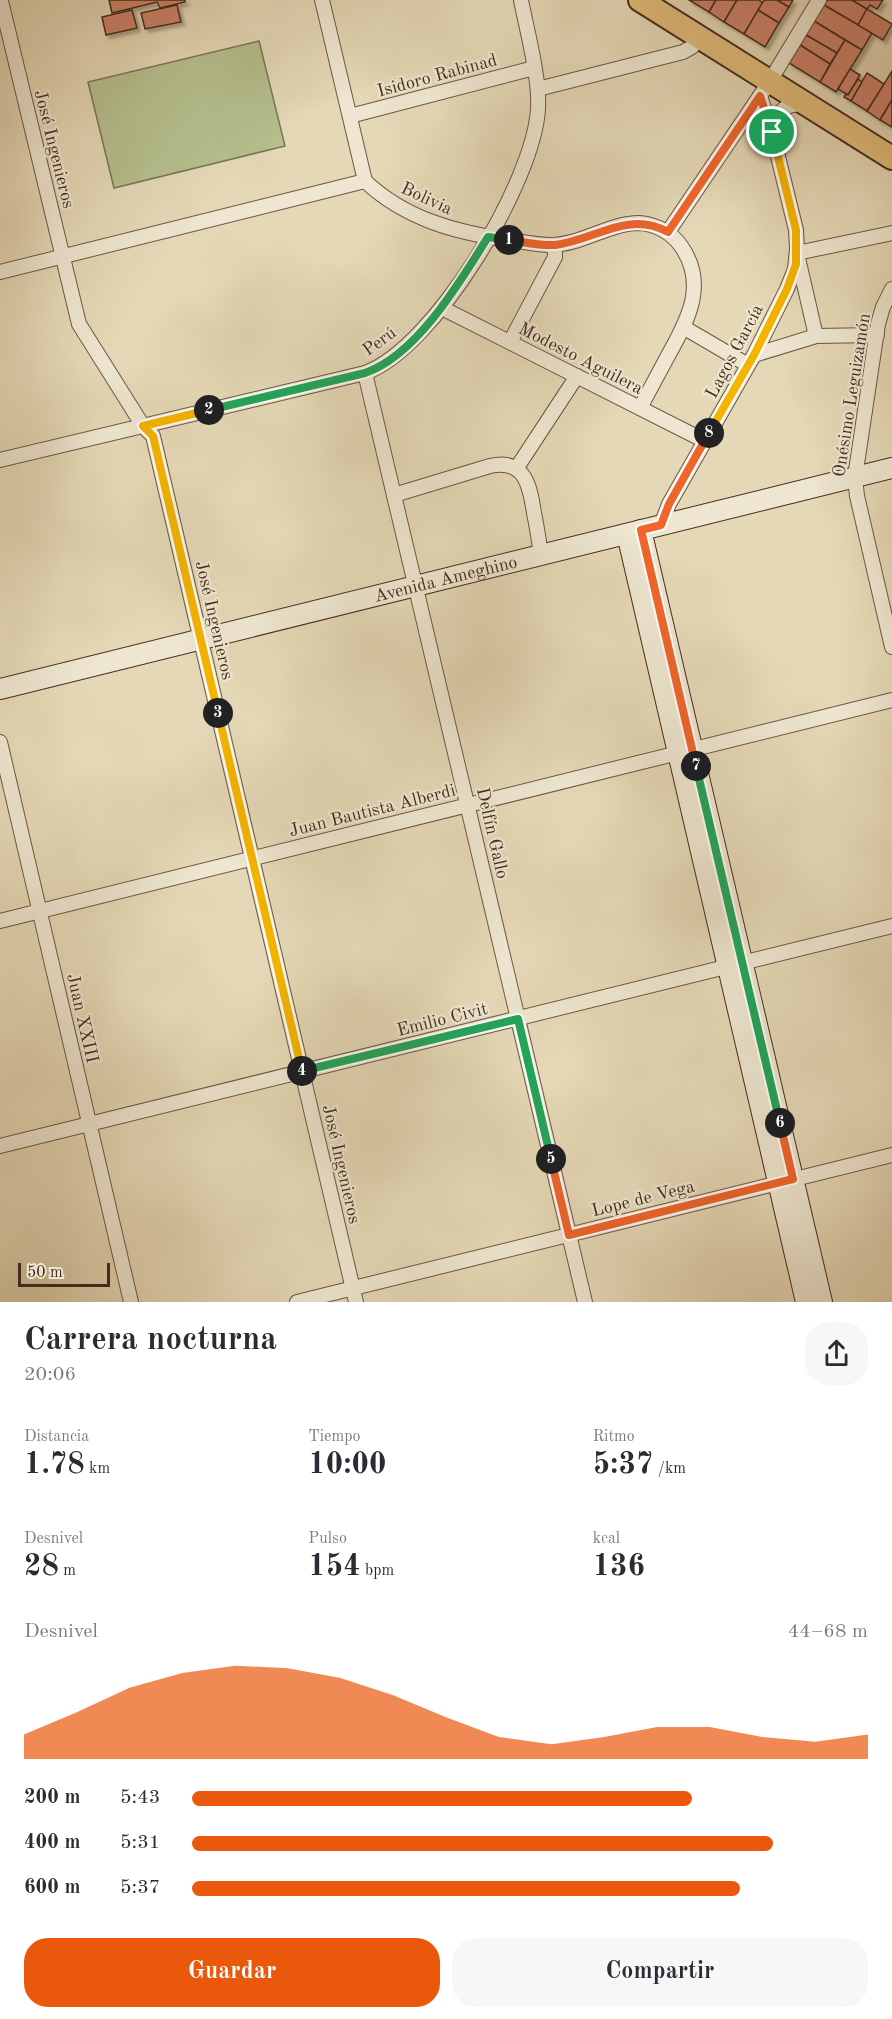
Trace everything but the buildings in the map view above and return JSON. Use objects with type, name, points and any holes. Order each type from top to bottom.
[{"type":"main road","points":[[640,0],[699,36],[768,83],[813,108],[892,158]]},
{"type":"main road","points":[[663,0],[768,83],[892,144]]},
{"type":"main road","name":"Avenida Ameghino","points":[[0,689],[892,468]]},
{"type":"main road","points":[[634,532],[786,1181],[822,1302]]},
{"type":"main road","points":[[786,1181],[806,1302]]},
{"type":"street","points":[[0,272],[365,181],[322,0]]},
{"type":"street","name":"Perú","points":[[0,460],[365,373],[385,364],[397,355],[442,308],[509,202],[528,157],[537,122],[538,89],[521,0]]},
{"type":"street","points":[[640,408],[684,327],[693,305],[692,265],[678,241],[668,232],[768,83],[819,0]]},
{"type":"street","name":"José Ingenieros","points":[[3,1],[79,324],[143,426],[153,436],[355,1295]]},
{"type":"street","points":[[538,89],[684,52],[692,47],[699,36]]},
{"type":"street","name":"Isidoro Rabinad","points":[[350,116],[534,68]]},
{"type":"street","name":"Lagos García","points":[[768,83],[772,132],[796,230],[797,253],[816,336]]},
{"type":"street","points":[[772,132],[777,116],[787,106],[798,104],[813,108]]},
{"type":"street","name":"Bolivia","points":[[365,181],[391,202],[422,219],[455,231],[488,237],[550,245],[635,223],[652,225],[668,232]]},
{"type":"street","points":[[797,253],[892,233]]},
{"type":"street","points":[[510,342],[555,257],[555,250],[550,245]]},
{"type":"street","name":"Lagos García","points":[[661,525],[669,504],[751,360],[792,280],[797,253]]},
{"type":"street","name":"Onésimo Leguizamón","points":[[892,290],[883,307],[877,335],[855,477],[857,496],[892,647]]},
{"type":"street","name":"Modesto Aguilera","points":[[442,308],[705,441]]},
{"type":"street","points":[[684,327],[751,360],[816,336],[877,335]]},
{"type":"street","name":"Delfín Gallo","points":[[365,373],[585,1302]]},
{"type":"street","points":[[516,469],[577,376]]},
{"type":"street","points":[[394,495],[494,465],[516,469],[523,475],[529,487],[541,555]]},
{"type":"street","name":"Juan Bautista Alberdi","points":[[0,921],[892,699]]},
{"type":"street","name":"Juan XXIII","points":[[0,742],[131,1302]]},
{"type":"street","name":"Emilio Civit","points":[[0,1146],[892,926]]},
{"type":"street","name":"Lope de Vega","points":[[297,1302],[355,1295],[569,1235],[892,1155]]},
{"type":"green space","points":[[259,41],[285,146],[114,188],[88,82]]},
{"type":"route","points":[[760,96],[772,132],[796,234],[797,253],[792,280],[754,355],[669,504],[661,525],[641,530],[793,1179],[569,1235],[518,1019],[302,1072],[153,436],[143,426],[378,368],[402,350],[445,304],[488,237],[554,245],[635,223],[652,225],[668,232],[760,96]]}]
